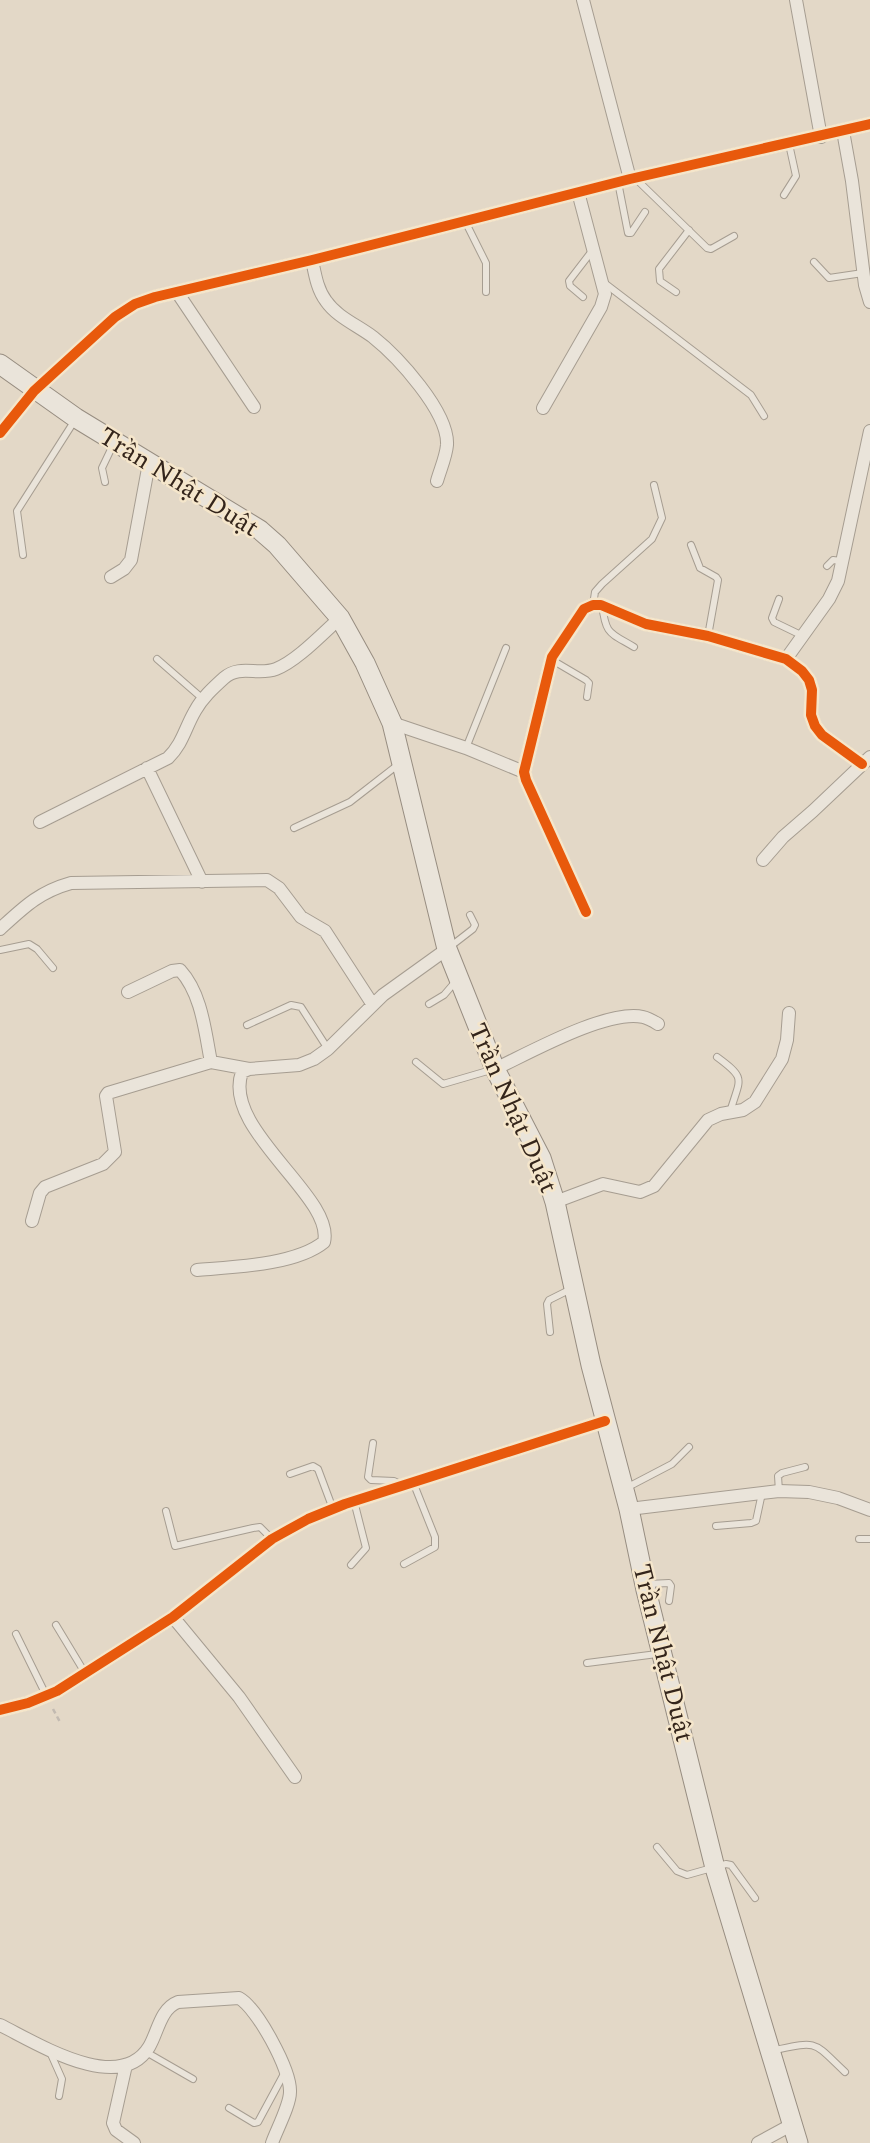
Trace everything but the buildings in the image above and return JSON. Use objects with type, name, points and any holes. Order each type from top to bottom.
[{"type":"main road","name":"Trần Nhật Duật","points":[[0,365],[76,418],[260,530],[277,545],[340,618],[365,663],[391,723],[447,949],[495,1069],[541,1158],[555,1202],[605,1421],[629,1509],[715,1868],[795,2134]]},
{"type":"street","points":[[583,0],[628,180]]},
{"type":"street","points":[[796,0],[821,137]]},
{"type":"street","points":[[0,433],[34,391],[115,317],[135,304],[578,192],[870,124]]},
{"type":"street","points":[[843,131],[863,273],[870,302]]},
{"type":"street","points":[[543,408],[601,307],[605,294],[578,192]]},
{"type":"street","points":[[312,260],[325,300],[335,311],[382,345],[429,396],[441,415],[447,444],[436,481]]},
{"type":"street","points":[[177,292],[254,407]]},
{"type":"street","points":[[786,659],[829,599],[838,581],[870,431]]},
{"type":"street","points":[[111,577],[124,569],[131,560],[149,463]]},
{"type":"street","points":[[586,912],[524,772],[551,659],[584,609],[597,605],[646,624],[708,636],[786,659],[809,680],[813,690],[811,715],[814,726],[821,735],[866,761],[783,836],[763,860]]},
{"type":"street","points":[[40,822],[168,758],[179,747],[194,712],[233,672],[267,671],[286,664],[340,618]]},
{"type":"street","points":[[391,723],[466,748],[524,772]]},
{"type":"street","points":[[147,768],[202,881]]},
{"type":"street","points":[[0,929],[34,898],[71,883],[267,880],[273,883],[295,912],[325,931],[373,1005]]},
{"type":"street","points":[[32,1221],[40,1193],[45,1187],[103,1164],[115,1152],[106,1096],[108,1093],[211,1062],[249,1069],[299,1065],[314,1059],[328,1049],[383,995],[447,949]]},
{"type":"street","points":[[128,992],[172,971],[180,970],[186,976],[202,1014],[211,1062]]},
{"type":"street","points":[[555,1202],[603,1184],[640,1192],[654,1186],[708,1120],[743,1110],[755,1102],[782,1059],[789,1013]]},
{"type":"street","points":[[495,1069],[596,1023],[644,1017],[658,1024]]},
{"type":"street","points":[[197,1270],[260,1264],[307,1252],[324,1242],[326,1233],[316,1211],[246,1115],[238,1083],[242,1072],[249,1069]]},
{"type":"street","points":[[0,1710],[47,1697],[173,1617],[272,1539],[308,1519],[354,1501],[605,1421]]},
{"type":"street","points":[[629,1509],[779,1491],[809,1492],[838,1498],[870,1510]]},
{"type":"street","points":[[173,1617],[239,1697],[295,1777]]},
{"type":"street","points":[[0,2025],[87,2065],[110,2067],[126,2065],[140,2058],[166,2010],[172,2005],[178,2002],[239,1998],[250,2007],[286,2070],[290,2092],[272,2143]]},
{"type":"street","points":[[126,2065],[113,2123],[116,2130],[134,2143]]},
{"type":"street","points":[[758,2143],[795,2134]]},
{"type":"lane","points":[[784,195],[796,176],[789,144]]},
{"type":"lane","points":[[628,180],[628,233],[631,233],[645,212]]},
{"type":"lane","points":[[628,180],[689,230],[706,248],[711,249],[734,236]]},
{"type":"lane","points":[[465,221],[486,262],[486,292]]},
{"type":"lane","points":[[676,292],[660,281],[659,269],[689,230]]},
{"type":"lane","points":[[583,297],[570,286],[569,281],[594,248]]},
{"type":"lane","points":[[814,262],[829,278],[863,273]]},
{"type":"lane","points":[[603,282],[751,396],[764,416]]},
{"type":"lane","points":[[23,555],[17,511],[76,418]]},
{"type":"lane","points":[[106,482],[103,468],[115,441]]},
{"type":"lane","points":[[634,647],[608,632],[597,605],[595,592],[652,539],[662,513],[654,485]]},
{"type":"lane","points":[[691,545],[700,568],[718,580],[708,636]]},
{"type":"lane","points":[[827,566],[833,559],[843,562]]},
{"type":"lane","points":[[779,599],[772,618],[774,622],[803,636]]},
{"type":"lane","points":[[466,748],[506,648]]},
{"type":"lane","points":[[157,659],[204,699]]},
{"type":"lane","points":[[551,659],[589,683],[587,697]]},
{"type":"lane","points":[[294,828],[350,802],[401,763]]},
{"type":"lane","points":[[447,949],[473,929],[475,925],[470,915]]},
{"type":"lane","points":[[0,950],[29,944],[37,949],[52,968]]},
{"type":"lane","points":[[429,1004],[444,995],[458,980]]},
{"type":"lane","points":[[247,1025],[296,1005],[301,1007],[328,1049]]},
{"type":"lane","points":[[717,1057],[736,1072],[739,1079],[730,1112]]},
{"type":"lane","points":[[416,1062],[443,1084],[495,1069]]},
{"type":"lane","points":[[550,1332],[547,1304],[549,1300],[574,1288]]},
{"type":"lane","points":[[373,1443],[368,1477],[371,1480],[408,1484],[435,1537],[435,1547],[404,1564]]},
{"type":"lane","points":[[623,1490],[672,1464],[689,1447]]},
{"type":"lane","points":[[290,1474],[313,1466],[318,1469],[333,1509]]},
{"type":"lane","points":[[779,1491],[778,1476],[805,1467]]},
{"type":"lane","points":[[716,1526],[751,1524],[756,1521],[762,1493]]},
{"type":"lane","points":[[351,1565],[366,1548],[354,1501]]},
{"type":"lane","points":[[166,1511],[175,1546],[260,1527],[272,1539]]},
{"type":"lane","points":[[859,1539],[870,1539]]},
{"type":"lane","points":[[645,1584],[669,1583],[669,1601]]},
{"type":"lane","points":[[56,1625],[85,1673]]},
{"type":"lane","points":[[16,1634],[47,1697]]},
{"type":"lane","points":[[587,1663],[663,1653]]},
{"type":"lane","points":[[657,1847],[677,1871],[687,1875],[731,1865],[755,1898]]},
{"type":"lane","points":[[771,2051],[811,2043],[845,2072]]},
{"type":"lane","points":[[48,2049],[62,2079],[59,2096]]},
{"type":"lane","points":[[145,2052],[192,2079]]},
{"type":"lane","points":[[229,2108],[254,2123],[258,2122],[286,2070]]},
{"type":"cycle path","points":[[0,433],[34,391],[115,317],[135,304],[630,179],[870,124]]},
{"type":"cycle path","points":[[586,912],[524,772],[552,657],[584,609],[601,605],[646,624],[708,636],[786,659],[809,680],[812,690],[811,715],[815,726],[822,735],[862,764]]},
{"type":"cycle path","points":[[0,1710],[28,1703],[57,1691],[173,1617],[272,1539],[308,1519],[345,1504],[605,1421]]}]
